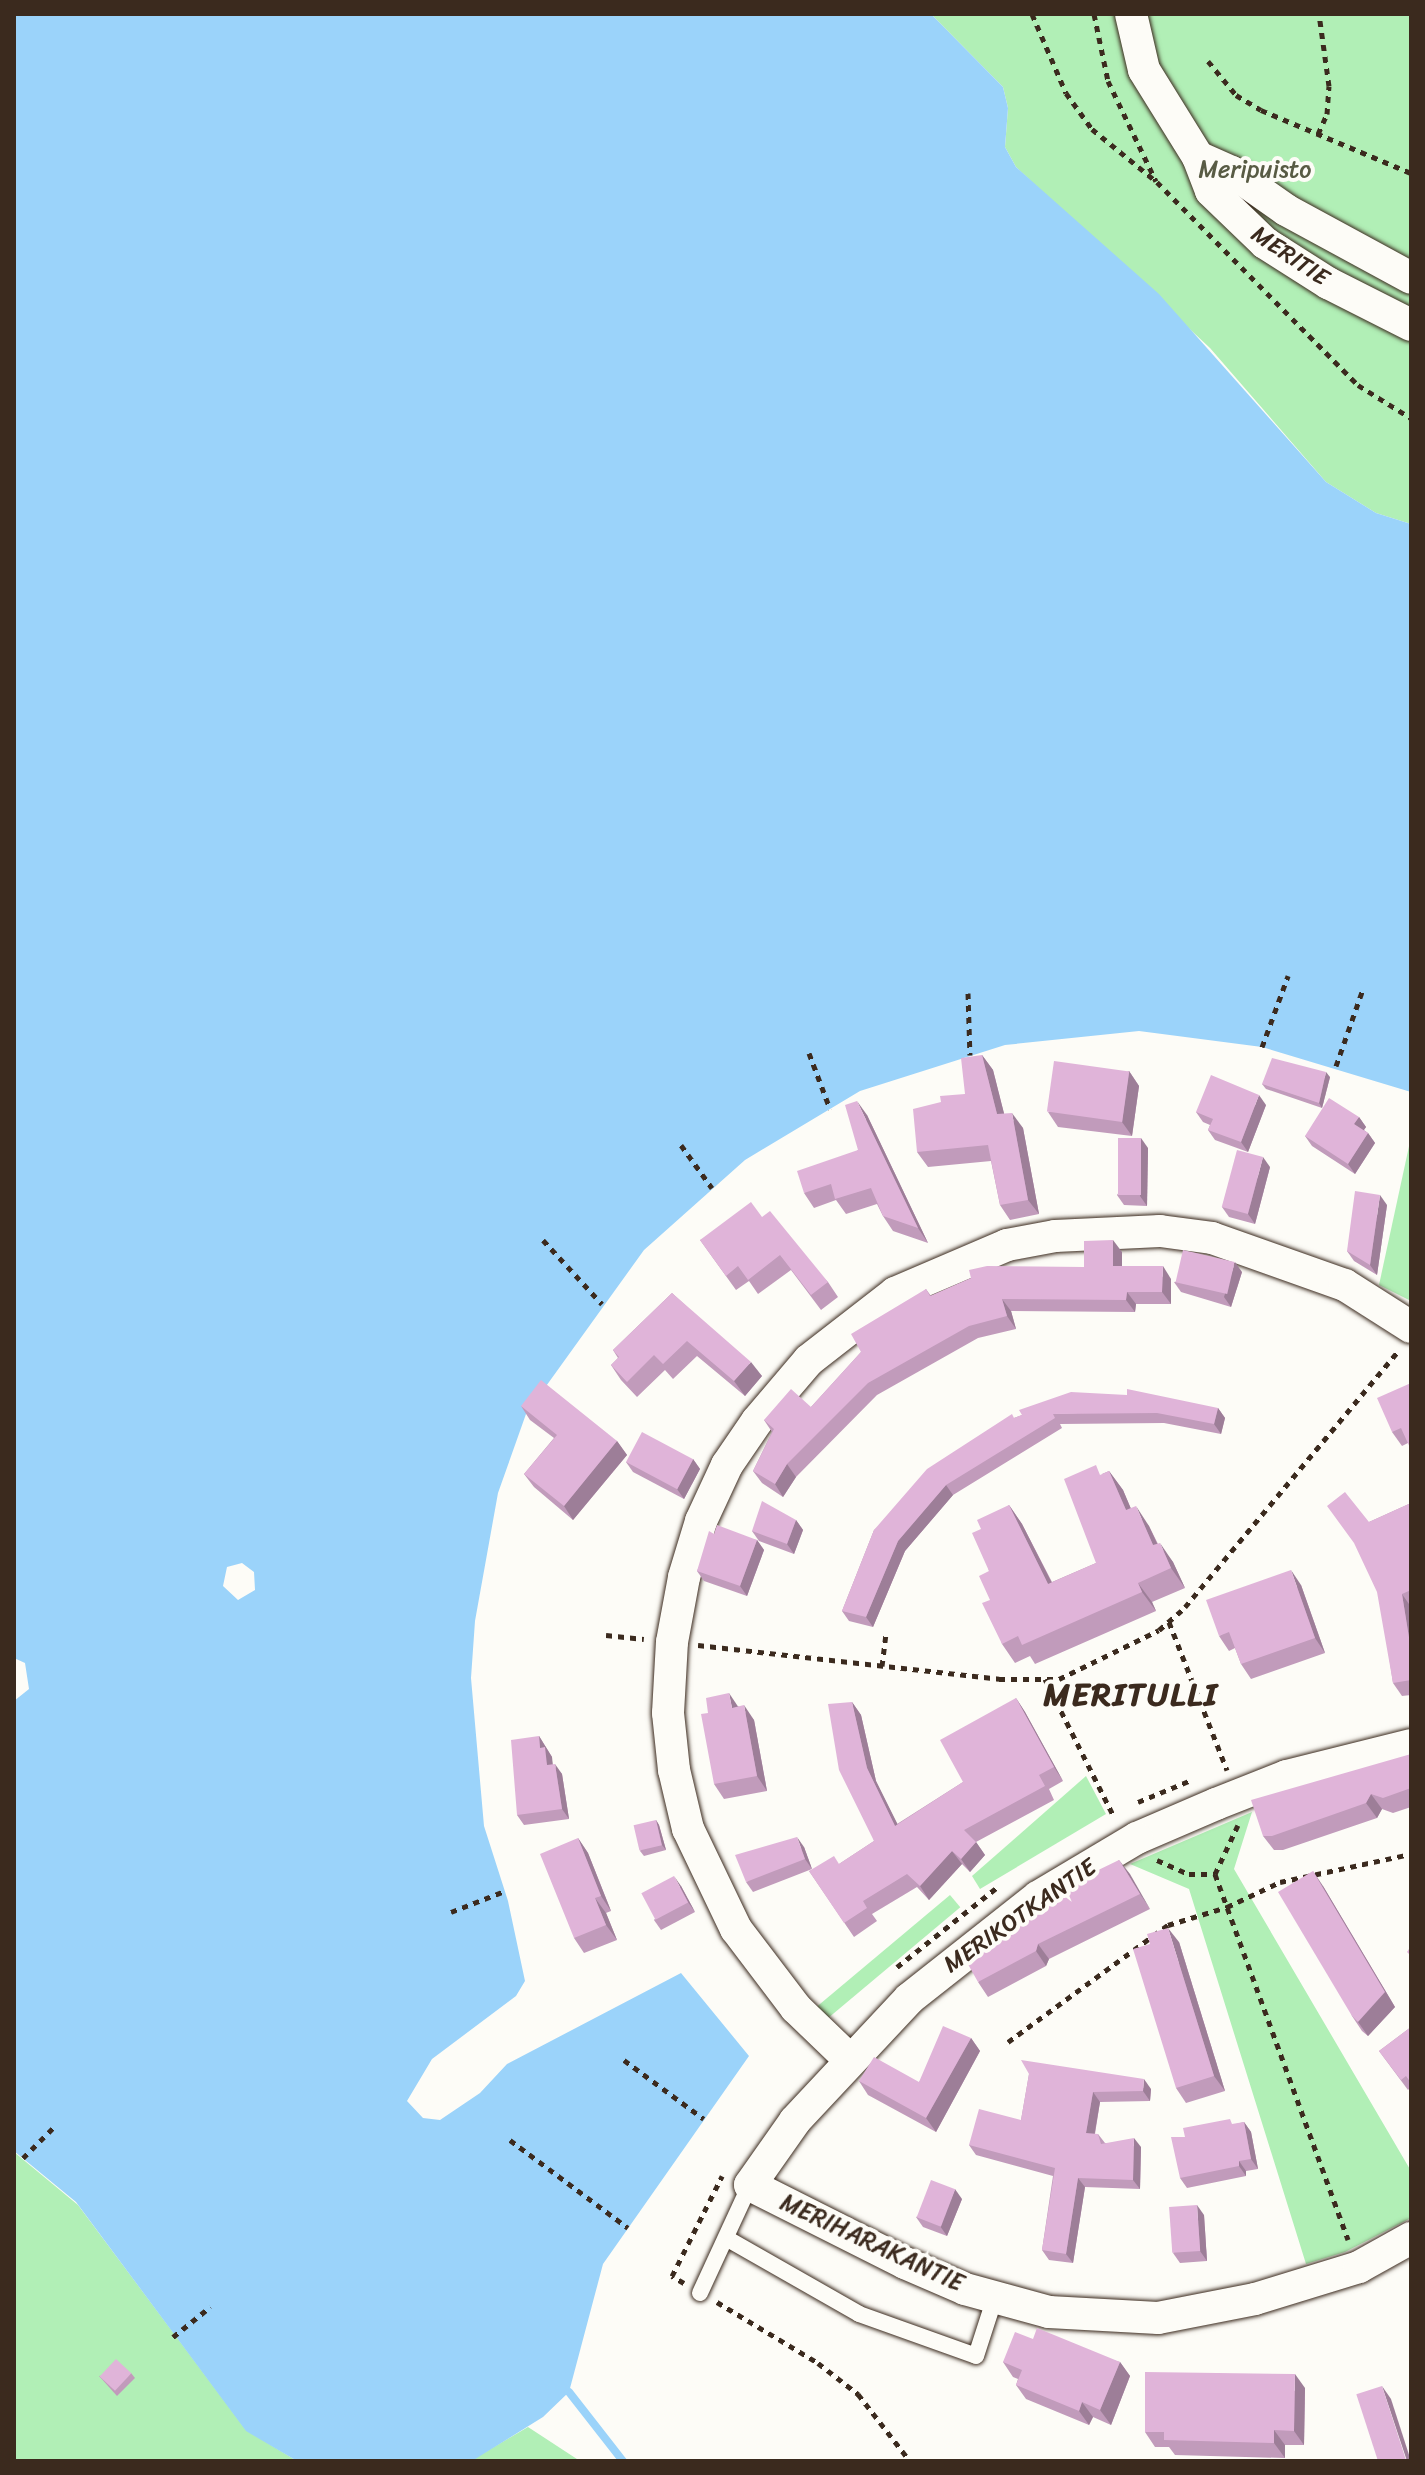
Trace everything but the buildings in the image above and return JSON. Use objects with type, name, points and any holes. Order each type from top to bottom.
[{"type":"street","name":"MERITIE","points":[[1131,14],[1144,70],[1198,157],[1211,191],[1265,243],[1328,283],[1411,325]]},
{"type":"street","name":"MERITIE","points":[[1198,157],[1232,172],[1286,210],[1411,278]]},
{"type":"street","points":[[849,2059],[796,2008],[736,1929],[688,1829],[668,1713],[672,1642],[701,1521],[727,1465],[757,1421],[809,1360],[848,1327],[939,1270],[1007,1245],[1055,1236],[1160,1231],[1261,1252],[1345,1285],[1406,1337]]},
{"type":"street","name":"MERIKOTKANTIE","points":[[750,2185],[795,2121],[849,2059],[933,1976],[1038,1897],[1130,1842],[1287,1776],[1411,1745]]},
{"type":"street","name":"MERIHARAKANTIE","points":[[750,2185],[905,2263],[995,2297],[1049,2312],[1158,2318],[1255,2299],[1359,2267],[1411,2238]]},
{"type":"lane","points":[[700,2293],[750,2185]]},
{"type":"lane","points":[[726,2238],[859,2314],[976,2356],[995,2297]]},
{"type":"path","points":[[1094,14],[1108,81],[1157,182]]},
{"type":"path","points":[[1318,134],[1327,114],[1329,86],[1319,14]]},
{"type":"path","points":[[1208,61],[1236,95],[1411,173]]},
{"type":"path","points":[[1262,1047],[1288,976]]},
{"type":"path","points":[[1336,1066],[1363,989]]},
{"type":"path","points":[[968,993],[970,1055]]},
{"type":"path","points":[[809,1053],[830,1109]]},
{"type":"path","points":[[681,1145],[712,1188]]},
{"type":"path","points":[[543,1240],[602,1304]]},
{"type":"path","points":[[606,1635],[999,1679],[1059,1679],[1169,1622],[1406,1337]]},
{"type":"path","points":[[1169,1622],[1238,1796],[1238,1827],[1215,1874],[1359,2267]]},
{"type":"path","points":[[882,1666],[886,1634]]},
{"type":"path","points":[[1045,1679],[1130,1842],[1165,1865],[1189,1874],[1215,1874]]},
{"type":"path","points":[[1008,2042],[1168,1925],[1227,1907],[1280,1882],[1411,1854]]},
{"type":"path","points":[[451,1912],[505,1891]]},
{"type":"path","points":[[624,2060],[704,2119]]},
{"type":"path","points":[[23,2158],[53,2128]]},
{"type":"path","points":[[510,2140],[628,2228]]},
{"type":"path","points":[[700,2293],[818,2363],[858,2394],[910,2461]]},
{"type":"path","points":[[173,2337],[210,2307]]},
{"type":"green space","name":"Meripuisto","points":[[931,14],[1411,14],[1411,524],[1376,513],[1326,482],[1210,348],[1016,167],[1005,147],[1008,108],[1003,87]]},
{"type":"green space","points":[[1411,1137],[1411,1301],[1379,1285]]},
{"type":"green space","points":[[1086,1776],[1106,1814],[980,1889],[972,1876]]},
{"type":"green space","points":[[1252,1812],[1234,1869],[1411,2171],[1411,2218],[1345,2252],[1306,2264],[1189,1889],[1130,1864]]},
{"type":"green space","points":[[950,1895],[960,1907],[827,2019],[817,2007]]},
{"type":"green space","points":[[14,2152],[78,2205],[246,2430],[297,2461],[14,2461]]},
{"type":"green space","points":[[528,2427],[580,2461],[470,2461]]},
{"type":"water","points":[[14,14],[931,14],[1003,87],[1008,108],[1005,147],[1016,167],[1159,294],[1326,482],[1376,513],[1411,524],[1411,1092],[1262,1047],[1139,1031],[1005,1045],[860,1091],[745,1160],[644,1250],[526,1414],[498,1493],[475,1621],[471,1678],[484,1826],[508,1901],[525,1981],[516,1996],[432,2059],[407,2101],[423,2118],[440,2120],[480,2093],[507,2064],[681,1973],[749,2056],[603,2264],[569,2392],[543,2417],[472,2461],[297,2461],[246,2431],[76,2202],[14,2151],[14,1701],[29,1689],[25,1663],[14,1658]],"holes":[[[242,1563],[254,1572],[255,1590],[238,1600],[223,1586],[227,1567]]]},
{"type":"waterway","points":[[569,2392],[623,2461]]},
{"type":"district","name":"MERITULLI","points":[[1131,1695]]}]
